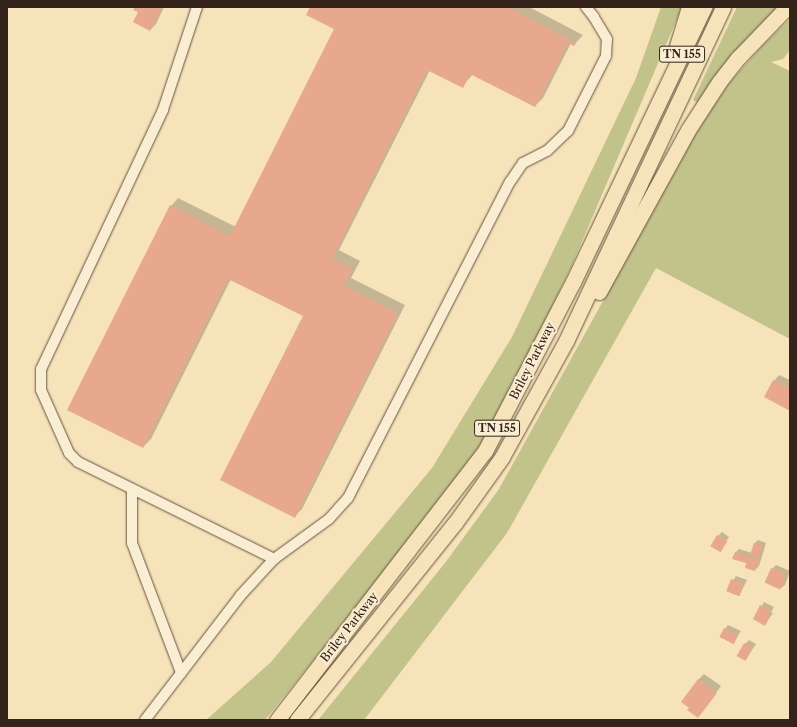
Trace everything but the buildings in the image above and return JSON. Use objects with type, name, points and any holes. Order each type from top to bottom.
[{"type":"highway","points":[[660,101],[689,7]]},
{"type":"highway","name":"Briley Parkway","points":[[277,720],[485,451],[573,282],[704,7]]},
{"type":"highway","name":"Briley Parkway","points":[[297,720],[455,524],[502,456],[566,341],[722,7]]},
{"type":"highway","points":[[566,341],[599,292],[688,130],[715,88],[757,36],[786,7]]},
{"type":"lane","points":[[197,7],[163,110],[41,369],[41,390],[69,453],[78,462],[274,559]]},
{"type":"lane","points":[[145,720],[240,596],[274,559],[329,519],[348,498],[510,182],[523,163],[547,151],[568,130],[606,56],[607,39],[594,17],[586,7]]},
{"type":"lane","points":[[132,489],[132,543],[181,673]]},
{"type":"green space","points":[[661,7],[682,7],[572,265],[510,393],[479,447],[424,524],[265,720],[206,720],[271,662],[432,468],[512,337],[636,78]]},
{"type":"green space","points":[[737,7],[778,7],[699,104],[693,100]]},
{"type":"green space","points":[[790,19],[790,50],[783,59],[771,62],[790,71],[790,339],[656,268],[507,533],[364,720],[318,720],[445,563],[499,489],[702,122],[730,82],[762,46]]}]
